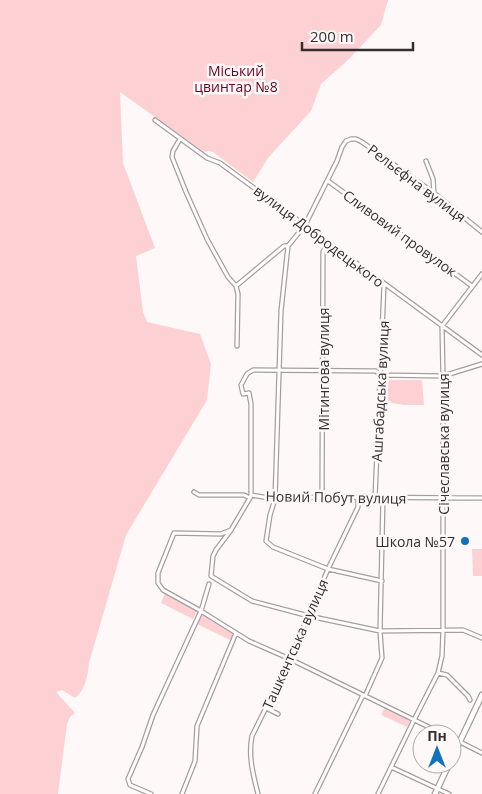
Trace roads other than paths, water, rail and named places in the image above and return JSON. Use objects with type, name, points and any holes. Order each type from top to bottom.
[{"type":"main road","points":[[462,738],[482,695]]},
{"type":"main road","points":[[437,791],[445,774]]},
{"type":"street","name":"вулиця Добродецького","points":[[155,120],[207,158],[220,163],[482,355]]},
{"type":"street","points":[[180,139],[172,151],[172,157],[207,239],[228,277],[236,286],[238,294],[237,346]]},
{"type":"street","name":"Рельєфна вулиця","points":[[328,180],[346,141],[356,139],[434,193],[482,232]]},
{"type":"street","points":[[426,161],[433,179],[434,193]]},
{"type":"street","points":[[328,180],[305,226],[288,246],[281,311],[275,499],[266,541],[268,544],[328,569],[382,581]]},
{"type":"street","name":"Сливовий провулок","points":[[328,180],[472,286]]},
{"type":"street","name":"Мітингова вулиця","points":[[322,497],[324,252],[328,242]]},
{"type":"street","points":[[236,286],[284,246],[288,246]]},
{"type":"street","points":[[442,326],[482,274]]},
{"type":"street","name":"Ашгабадська вулиця","points":[[375,498],[384,285]]},
{"type":"street","name":"Січеславська вулиця","points":[[378,794],[438,673],[442,656],[442,326]]},
{"type":"street","points":[[482,364],[443,376],[380,375],[376,371],[327,370],[322,372],[253,370],[247,374],[241,385],[243,394],[249,393],[250,404],[250,497],[213,556],[211,576],[252,601],[309,616],[380,631],[462,630],[482,638]]},
{"type":"street","name":"Новий Побут вулиця","points":[[194,492],[198,495],[244,495],[275,499],[322,497],[482,498]]},
{"type":"street","name":"Ташкентська вулиця","points":[[258,794],[251,765],[250,747],[252,736],[290,659],[328,569],[358,507],[358,498]]},
{"type":"street","points":[[315,794],[382,658],[380,631],[382,498]]},
{"type":"street","points":[[231,530],[221,534],[174,532],[158,573],[158,583],[163,590],[202,611],[249,641],[422,724]]},
{"type":"street","points":[[151,794],[130,785],[128,782],[153,715],[202,611],[209,584]]},
{"type":"street","points":[[182,794],[195,761],[197,726],[236,633]]},
{"type":"street","points":[[438,673],[447,676],[470,700]]},
{"type":"street","points":[[476,707],[482,709]]},
{"type":"street","points":[[266,708],[278,714]]},
{"type":"street","points":[[462,743],[482,753]]},
{"type":"street","points":[[391,767],[437,791],[449,794]]},
{"type":"place","name":"Школа №57","points":[[465,541]]},
{"type":"park label","name":"Міський цвинтар №8","points":[[236,78]]}]
